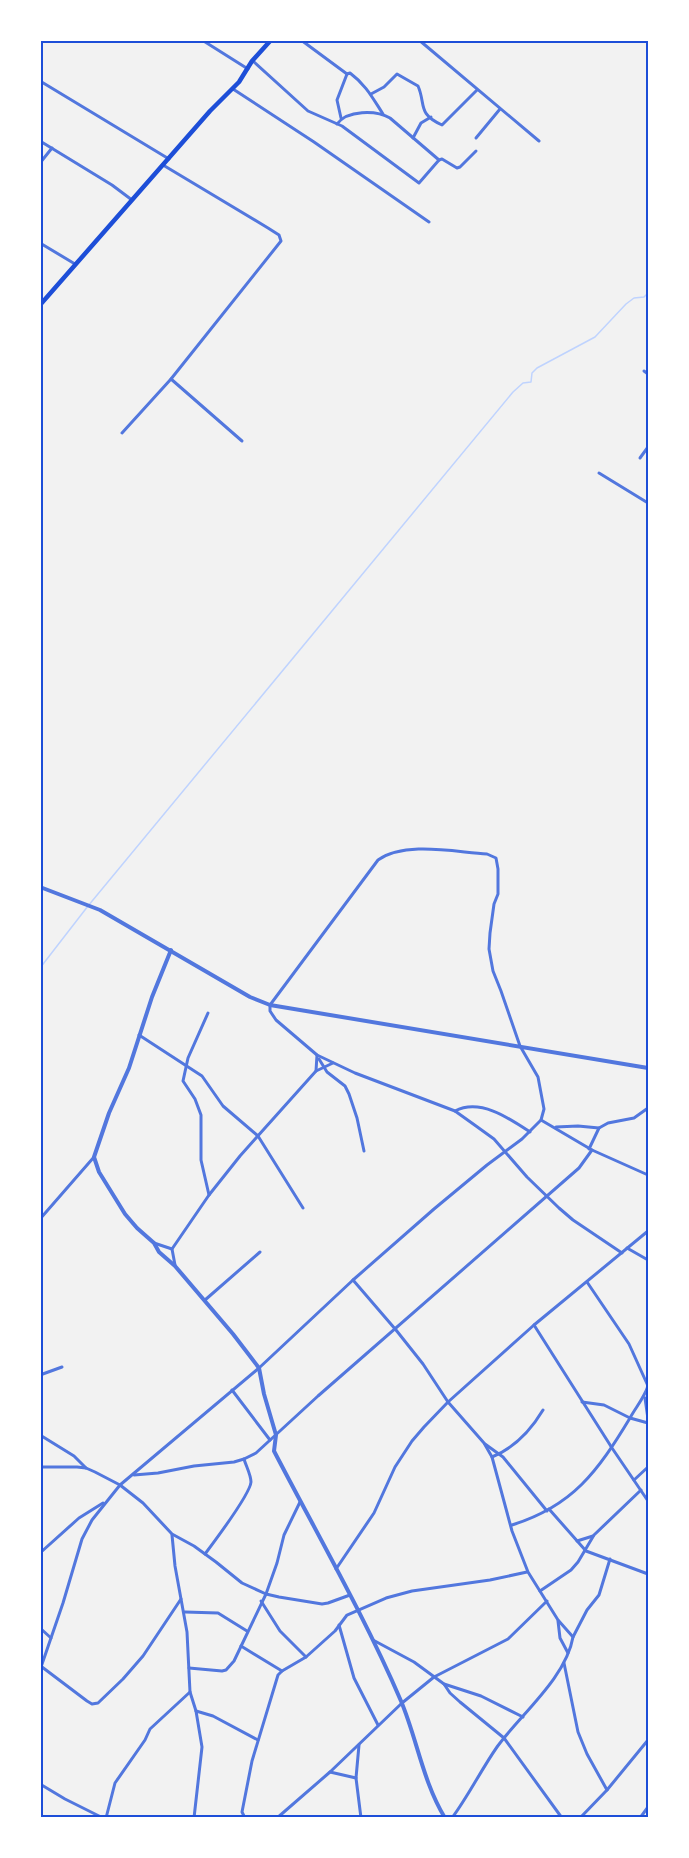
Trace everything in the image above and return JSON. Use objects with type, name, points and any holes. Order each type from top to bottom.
[{"type":"highway","points":[[40,305],[231,88],[241,80],[252,61],[271,40]]},
{"type":"street","points":[[202,40],[248,69]]},
{"type":"street","points":[[301,40],[361,82],[383,114],[439,160],[442,159],[458,168],[476,151]]},
{"type":"street","points":[[419,40],[539,141]]},
{"type":"street","points":[[252,61],[308,111],[337,124],[419,183],[439,160]]},
{"type":"street","points":[[341,118],[337,100],[347,74]]},
{"type":"street","points":[[370,94],[384,87],[397,74],[418,86],[422,108],[437,123],[443,124],[477,90]]},
{"type":"street","points":[[40,81],[169,159]]},
{"type":"street","points":[[231,88],[429,222]]},
{"type":"street","points":[[476,138],[500,109]]},
{"type":"street","points":[[337,124],[341,118],[353,113],[383,114]]},
{"type":"street","points":[[412,139],[421,123],[430,117]]},
{"type":"street","points":[[40,141],[112,185],[132,200]]},
{"type":"street","points":[[40,163],[52,148]]},
{"type":"street","points":[[122,433],[171,379],[281,241],[281,238],[268,228],[163,165]]},
{"type":"street","points":[[40,243],[75,265]]},
{"type":"street","points":[[644,371],[648,374]]},
{"type":"street","points":[[171,379],[242,441]]},
{"type":"street","points":[[640,458],[648,447]]},
{"type":"street","points":[[598,472],[648,503]]},
{"type":"street","points":[[181,1599],[143,1656],[113,1690],[98,1703],[93,1704],[87,1701],[41,1669],[82,1539],[92,1520],[120,1485],[259,1368],[352,1280],[434,1209],[505,1153],[542,1120],[544,1109],[538,1077],[519,1046],[493,971],[489,949],[494,904],[498,894],[496,858],[487,854],[422,848],[386,854],[378,860],[270,1005],[270,1011],[276,1020],[318,1056],[455,1111],[494,1139],[505,1153],[526,1177],[573,1220],[622,1253]]},
{"type":"street","points":[[40,887],[100,910],[250,997],[270,1005],[648,1068]]},
{"type":"street","points":[[40,1219],[94,1157],[171,950]]},
{"type":"street","points":[[208,1013],[188,1058],[183,1081],[195,1099],[201,1115],[201,1160],[209,1195]]},
{"type":"street","points":[[140,1035],[202,1076],[223,1106],[258,1136],[303,1208]]},
{"type":"street","points":[[318,1056],[324,1067],[345,1086],[349,1094],[364,1151]]},
{"type":"street","points":[[316,1071],[318,1056]]},
{"type":"street","points":[[176,1266],[172,1249],[209,1195],[316,1071],[333,1063]]},
{"type":"street","points":[[455,1111],[461,1107],[475,1107],[495,1112],[530,1132]]},
{"type":"street","points":[[555,1127],[599,1128],[608,1123],[634,1118],[648,1108]]},
{"type":"street","points":[[542,1120],[590,1149],[648,1175]]},
{"type":"street","points":[[132,1475],[226,1463],[244,1459],[264,1447],[579,1168],[599,1128]]},
{"type":"street","points":[[94,1157],[99,1172],[125,1214],[154,1243],[159,1252],[176,1266],[259,1368],[276,1434],[274,1451],[350,1595],[402,1703],[430,1789],[445,1818]]},
{"type":"street","points":[[336,1569],[374,1513],[395,1467],[412,1441],[448,1402],[534,1325],[648,1231]]},
{"type":"street","points":[[154,1243],[172,1249]]},
{"type":"street","points":[[627,1248],[648,1260]]},
{"type":"street","points":[[205,1300],[260,1252]]},
{"type":"street","points":[[352,1280],[396,1330],[423,1364],[448,1402],[484,1443],[492,1457],[511,1525],[528,1572],[558,1620],[573,1637]]},
{"type":"street","points":[[511,1525],[548,1510],[577,1490],[596,1472],[644,1396],[648,1385],[629,1344],[587,1282]]},
{"type":"street","points":[[534,1325],[648,1501]]},
{"type":"street","points":[[40,1375],[62,1367]]},
{"type":"street","points":[[232,1390],[270,1440]]},
{"type":"street","points":[[582,1402],[604,1405],[630,1418],[648,1421],[644,1396]]},
{"type":"street","points":[[492,1457],[500,1454],[528,1432],[543,1410]]},
{"type":"street","points":[[40,1435],[74,1456],[86,1468],[120,1485],[143,1503],[172,1534],[205,1554],[242,1583],[279,1598],[322,1604],[328,1604],[350,1595]]},
{"type":"street","points":[[484,1443],[500,1454],[585,1551],[648,1574]]},
{"type":"street","points":[[205,1554],[231,1518],[249,1487],[250,1480],[244,1459]]},
{"type":"street","points":[[40,1467],[86,1468]]},
{"type":"street","points":[[634,1480],[648,1467]]},
{"type":"street","points":[[540,1591],[571,1570],[594,1535],[641,1490]]},
{"type":"street","points":[[40,1553],[86,1514],[105,1502]]},
{"type":"street","points":[[189,1668],[222,1671],[234,1661],[266,1594],[284,1535],[300,1502]]},
{"type":"street","points":[[86,1514],[92,1520]]},
{"type":"street","points":[[172,1534],[184,1612],[190,1692],[196,1711],[202,1747],[194,1818]]},
{"type":"street","points":[[577,1541],[594,1535]]},
{"type":"street","points":[[452,1818],[504,1738],[534,1705],[564,1663],[573,1637],[587,1610],[599,1595],[610,1559]]},
{"type":"street","points":[[245,1818],[242,1812],[252,1761],[274,1684],[282,1671],[306,1657],[347,1615],[386,1598],[412,1591],[528,1572]]},
{"type":"street","points":[[261,1601],[280,1631],[306,1657]]},
{"type":"street","points":[[277,1818],[330,1772],[402,1703],[434,1677],[507,1639],[547,1601]]},
{"type":"street","points":[[184,1612],[218,1613],[247,1631]]},
{"type":"street","points":[[558,1620],[560,1638],[568,1653]]},
{"type":"street","points":[[339,1625],[354,1678],[378,1725]]},
{"type":"street","points":[[40,1628],[51,1638]]},
{"type":"street","points":[[372,1640],[414,1662],[444,1684],[481,1696],[523,1717]]},
{"type":"street","points":[[241,1646],[282,1671]]},
{"type":"street","points":[[564,1663],[579,1732],[587,1754],[607,1790]]},
{"type":"street","points":[[444,1684],[450,1694],[504,1738],[562,1818]]},
{"type":"street","points":[[40,1784],[105,1818],[115,1783],[150,1729],[190,1692]]},
{"type":"street","points":[[196,1711],[213,1716],[258,1740]]},
{"type":"street","points":[[580,1818],[607,1790],[648,1740]]},
{"type":"street","points":[[359,1743],[356,1778],[361,1818]]},
{"type":"street","points":[[330,1772],[356,1778]]},
{"type":"street","points":[[640,1818],[648,1807]]},
{"type":"waterway","points":[[40,968],[88,906],[513,392],[523,383],[531,382],[532,373],[537,368],[595,337],[626,304],[648,293]]}]
